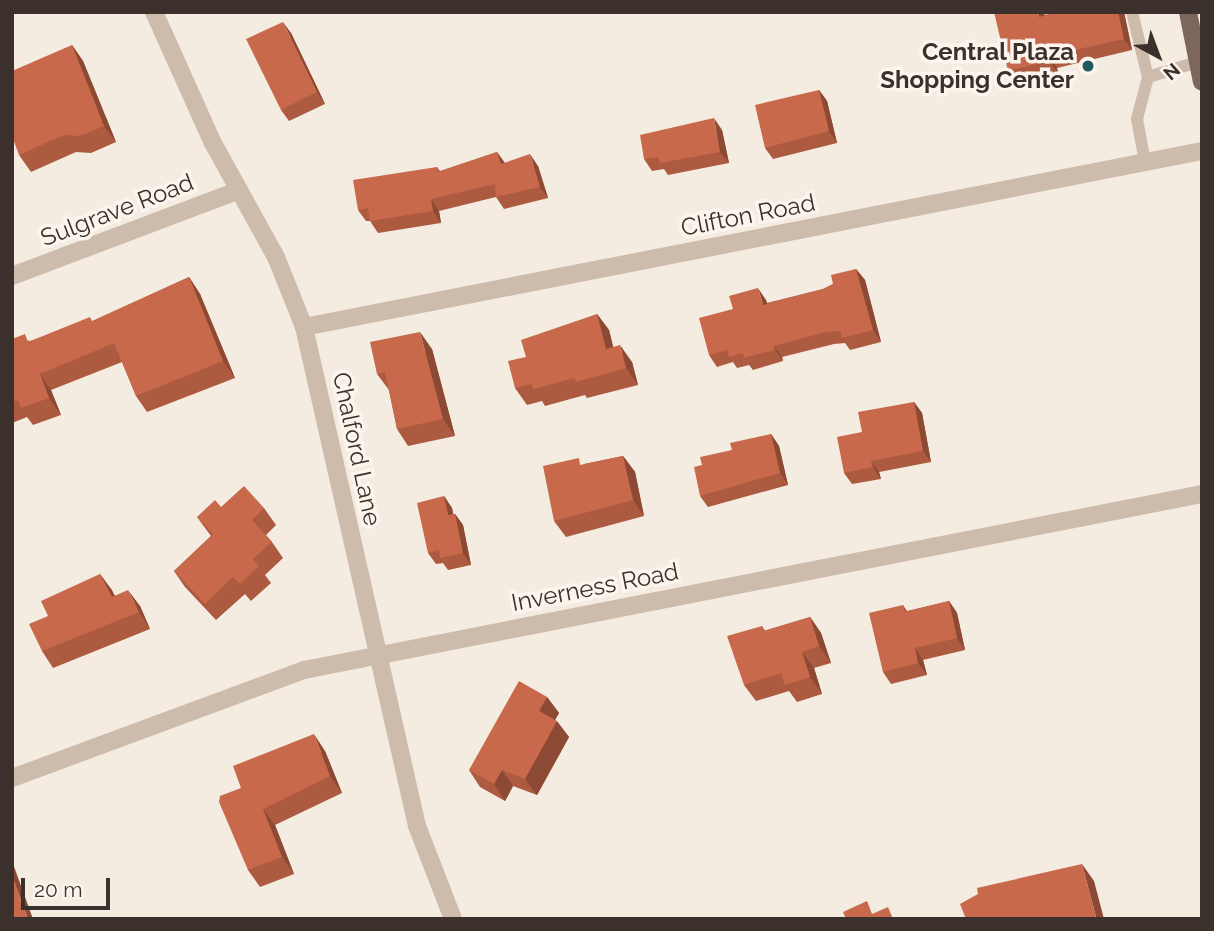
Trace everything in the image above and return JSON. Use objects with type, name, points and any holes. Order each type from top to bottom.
[{"type":"main road","points":[[1188,12],[1202,82]]},
{"type":"street","name":"Chalford Lane","points":[[153,12],[239,190],[276,257],[304,327],[417,826],[453,919]]},
{"type":"street","name":"Clifton Road","points":[[304,327],[1202,151]]},
{"type":"street","name":"Sulgrave Road","points":[[12,276],[239,190]]},
{"type":"street","name":"Inverness Road","points":[[12,778],[304,670],[1202,494]]},
{"type":"lane","points":[[1132,12],[1148,77],[1137,119],[1145,162]]},
{"type":"lane","points":[[1148,77],[1198,62]]},
{"type":"building","points":[[994,12],[1038,12],[1039,17],[1059,12],[1118,12],[1124,39],[1048,56],[1049,61],[1008,71]]},
{"type":"building","points":[[283,22],[317,92],[281,110],[246,39]]},
{"type":"building","points":[[72,45],[104,126],[80,136],[64,135],[19,155],[12,136],[12,71]]},
{"type":"building","points":[[819,90],[829,131],[765,148],[755,105]]},
{"type":"building","points":[[714,118],[720,152],[660,163],[658,157],[644,159],[640,135]]},
{"type":"building","points":[[497,152],[501,164],[530,154],[540,187],[496,197],[495,184],[431,199],[433,211],[370,221],[368,208],[358,210],[353,180],[437,167],[438,172]]},
{"type":"building","points":[[856,269],[873,330],[842,338],[840,331],[826,332],[774,346],[775,350],[744,358],[743,353],[729,357],[727,350],[709,355],[699,318],[733,309],[729,296],[758,288],[763,305],[823,289],[833,284],[831,275]]},
{"type":"building","points":[[189,277],[223,361],[136,396],[114,343],[40,374],[49,398],[21,408],[18,400],[12,402],[12,339],[25,334],[28,342],[90,317],[92,321]]},
{"type":"building","points":[[597,314],[606,349],[620,345],[626,368],[576,382],[575,378],[533,389],[532,384],[515,388],[508,361],[526,357],[521,340]]},
{"type":"building","points":[[420,332],[443,419],[397,429],[385,372],[377,374],[370,342]]},
{"type":"building","points":[[914,402],[923,451],[871,461],[873,467],[844,473],[837,437],[862,432],[858,412]]},
{"type":"building","points":[[771,434],[780,473],[700,496],[694,467],[702,465],[700,457],[732,450],[730,443]]},
{"type":"building","points":[[623,456],[633,500],[554,521],[543,466],[579,458],[580,465]]},
{"type":"building","points":[[244,486],[264,508],[252,520],[272,542],[253,559],[259,566],[240,584],[233,577],[205,604],[174,571],[213,534],[197,517],[215,500],[221,507]]},
{"type":"building","points":[[444,496],[448,515],[455,514],[463,553],[440,558],[439,550],[428,553],[417,503]]},
{"type":"building","points":[[100,574],[112,597],[128,590],[139,612],[42,651],[29,624],[48,616],[41,601]]},
{"type":"building","points":[[949,601],[957,638],[915,648],[918,663],[883,672],[869,613],[903,605],[905,612]]},
{"type":"building","points":[[810,617],[819,646],[802,652],[810,677],[785,685],[781,673],[744,685],[727,636],[762,626],[763,631]]},
{"type":"building","points":[[519,681],[547,697],[539,711],[557,721],[525,779],[502,770],[494,784],[469,770]]},
{"type":"building","points":[[314,734],[330,776],[263,809],[282,857],[248,870],[219,802],[220,796],[241,788],[233,766]]},
{"type":"building","points":[[1082,864],[1096,917],[966,919],[960,904],[978,894],[977,888]]},
{"type":"building","points":[[12,876],[28,919],[12,919]]},
{"type":"building","points":[[867,901],[872,914],[888,907],[893,919],[846,919],[843,912]]},
{"type":"place","name":"Central Plaza Shopping Center","points":[[1088,66]]}]
